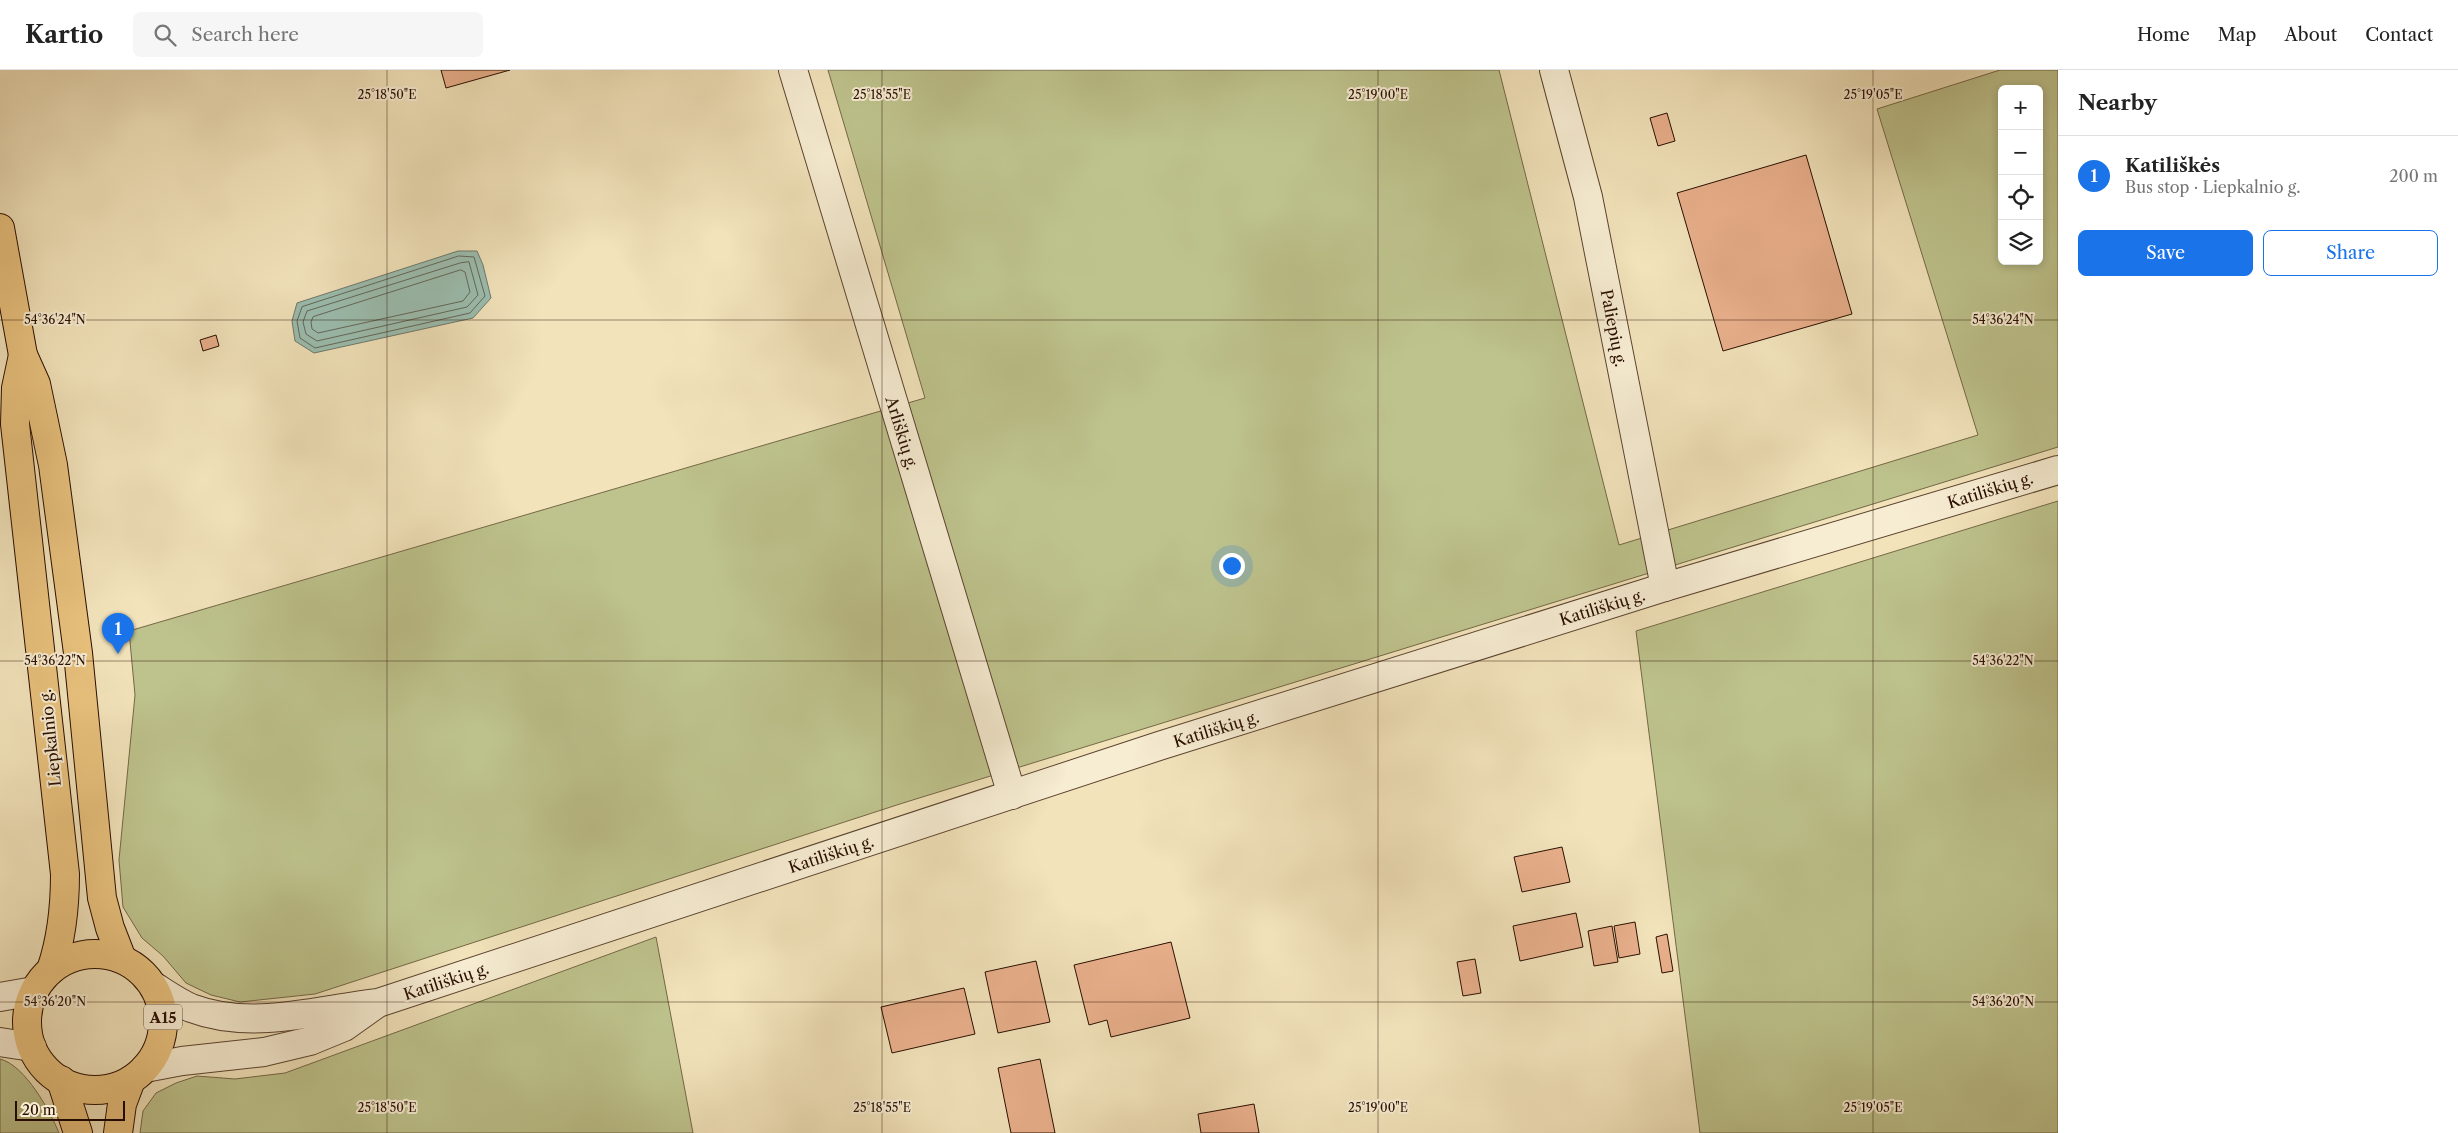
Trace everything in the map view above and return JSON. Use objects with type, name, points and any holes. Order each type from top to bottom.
[{"type":"highway","name":"Liepkalnio g.","points":[[0,228],[23,355],[36,384],[53,465],[78,653],[102,898],[110,928],[122,959]]},
{"type":"highway","name":"Liepkalnio g.","points":[[23,355],[16,388],[15,424],[65,874],[65,912],[60,945],[50,970],[34,991],[28,1010],[28,1029],[32,1047],[44,1066],[60,1080],[78,1087],[96,1090],[114,1087],[138,1074]]},
{"type":"highway","name":"Liepkalnio g.","points":[[50,970],[67,959],[85,954],[104,954],[122,959],[141,970],[155,987],[164,1021],[162,1038],[156,1054],[138,1074],[122,1104],[118,1133]]},
{"type":"highway","name":"Liepkalnio g.","points":[[60,1080],[78,1133]]},
{"type":"street","name":"Arliškių g.","points":[[793,70],[1012,795]]},
{"type":"street","name":"Paliepių g.","points":[[1554,70],[1588,197],[1666,587]]},
{"type":"street","name":"Katiliškių g.","points":[[155,987],[190,1008],[226,1018],[260,1020],[378,1003],[1012,795],[1666,587],[2058,470]]},
{"type":"street","points":[[0,996],[34,991]]},
{"type":"street","name":"Katiliškių g.","points":[[138,1074],[182,1061],[264,1052],[310,1041],[344,1027],[378,1003]]},
{"type":"street","points":[[0,1042],[32,1047]]},
{"type":"green space","points":[[828,70],[1499,70],[1619,545],[1978,435],[1877,109],[2000,70],[2058,70],[2058,447],[903,803],[315,994],[240,1002],[211,995],[186,983],[163,956],[142,938],[123,907],[119,860],[135,695],[129,631],[925,398]]},
{"type":"green space","points":[[2058,501],[2058,1133],[1700,1133],[1636,631]]},
{"type":"green space","points":[[656,937],[693,1133],[140,1133],[143,1111],[156,1093],[176,1083],[197,1076],[235,1079],[285,1073]]},
{"type":"green space","points":[[0,1059],[18,1070],[36,1090],[59,1133],[0,1133]]},
{"type":"water","points":[[458,251],[477,251],[483,265],[491,298],[473,318],[314,353],[295,341],[292,321],[297,303]]},
{"type":"building","points":[[441,70],[510,70],[446,88]]},
{"type":"building","points":[[1667,113],[1675,141],[1658,146],[1650,118]]},
{"type":"building","points":[[1806,155],[1852,314],[1723,351],[1677,193]]},
{"type":"building","points":[[216,335],[219,346],[203,351],[200,340]]},
{"type":"building","points":[[1562,847],[1570,882],[1522,892],[1514,857]]},
{"type":"building","points":[[1576,913],[1583,947],[1520,961],[1513,926]]},
{"type":"building","points":[[1635,922],[1640,954],[1619,958],[1614,926]]},
{"type":"building","points":[[1612,926],[1618,962],[1594,966],[1588,931]]},
{"type":"building","points":[[1667,934],[1673,971],[1662,973],[1656,937]]},
{"type":"building","points":[[1171,942],[1190,1018],[1111,1037],[1107,1020],[1089,1025],[1074,965]]},
{"type":"building","points":[[1475,959],[1481,993],[1463,996],[1457,962]]},
{"type":"building","points":[[1036,961],[1050,1022],[998,1033],[985,972]]},
{"type":"building","points":[[964,988],[975,1034],[892,1053],[881,1007]]},
{"type":"building","points":[[1040,1059],[1055,1133],[1011,1133],[998,1068]]},
{"type":"building","points":[[1254,1104],[1259,1133],[1201,1133],[1198,1114]]},
{"type":"place","name":"Katiliškės","points":[[118,654]]}]
